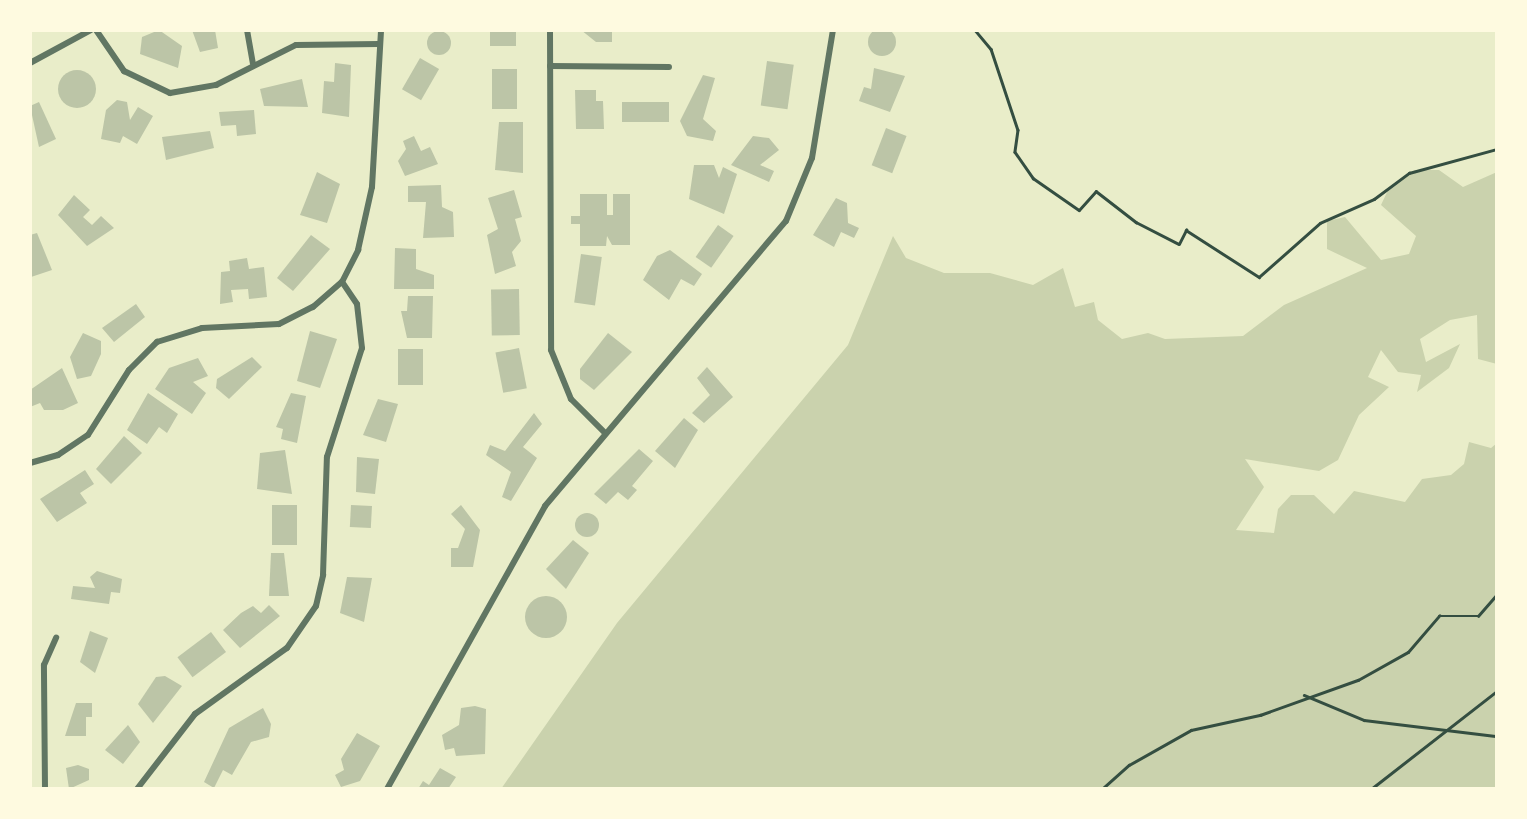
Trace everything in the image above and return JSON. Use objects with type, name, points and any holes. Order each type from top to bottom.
[{"type":"street","points":[[30,63],[93,30],[124,71],[170,93],[205,89],[310,42],[380,44]]},
{"type":"street","points":[[247,30],[254,64]]},
{"type":"street","points":[[30,462],[58,455],[88,435],[129,370],[157,342],[202,328],[278,324],[313,307],[342,282],[358,250],[372,187],[380,30]]},
{"type":"street","points":[[550,30],[550,350],[571,399],[606,433]]},
{"type":"street","points":[[387,789],[414,750],[512,556],[606,433],[768,247],[794,208],[812,158],[832,30]]},
{"type":"street","points":[[550,66],[669,67]]},
{"type":"street","points":[[137,789],[195,714],[287,648],[316,606],[323,575],[326,457],[362,340],[357,304],[342,282]]},
{"type":"street","points":[[46,789],[44,665],[56,638]]},
{"type":"path","points":[[975,30],[991,50],[1018,130],[1016,152],[1033,178],[1079,210],[1096,190],[1136,222],[1179,244],[1186,230],[1259,278],[1320,224],[1374,199],[1410,173],[1497,150]]},
{"type":"path","points":[[1102,789],[1191,730],[1260,715],[1303,694],[1358,680],[1408,652],[1439,616],[1478,616],[1497,594]]},
{"type":"path","points":[[1371,789],[1439,732],[1497,691]]},
{"type":"path","points":[[1303,694],[1349,716],[1439,732],[1497,736]]},
{"type":"green space","points":[[1415,170],[1439,170],[1463,187],[1497,172],[1497,364],[1478,359],[1477,315],[1450,320],[1420,339],[1426,362],[1460,344],[1449,368],[1417,392],[1421,375],[1398,372],[1381,350],[1368,377],[1389,387],[1359,415],[1338,460],[1319,471],[1245,459],[1264,487],[1236,530],[1274,533],[1278,509],[1291,495],[1314,495],[1334,514],[1354,491],[1405,502],[1422,479],[1451,475],[1464,464],[1469,442],[1491,448],[1497,443],[1497,789],[501,789],[617,623],[848,345],[893,236],[906,258],[944,273],[990,273],[1033,285],[1063,268],[1075,307],[1094,302],[1098,320],[1122,339],[1148,333],[1165,339],[1243,336],[1284,305],[1367,268],[1327,249],[1327,221],[1345,217],[1381,260],[1409,254],[1416,236],[1381,205],[1389,188]]},
{"type":"building","points":[[882,28],[892,32],[896,42],[892,52],[882,56],[872,52],[868,42],[872,32]]},
{"type":"building","points":[[159,30],[182,46],[178,68],[140,54],[142,37]]},
{"type":"building","points":[[192,30],[215,30],[218,48],[200,52]]},
{"type":"building","points":[[490,30],[516,30],[516,46],[490,46]]},
{"type":"building","points":[[581,30],[612,30],[612,42],[596,42]]},
{"type":"building","points":[[439,31],[451,43],[439,55],[427,43]]},
{"type":"building","points":[[420,58],[439,69],[421,100],[402,89]]},
{"type":"building","points":[[767,61],[794,65],[787,109],[761,106]]},
{"type":"building","points":[[335,63],[351,65],[349,117],[322,113],[324,81],[334,82]]},
{"type":"building","points":[[874,68],[905,76],[890,112],[859,101],[864,87],[871,89]]},
{"type":"building","points":[[492,69],[517,69],[517,109],[492,109]]},
{"type":"building","points":[[77,70],[90,76],[96,89],[90,102],[77,108],[64,102],[58,89],[64,76]]},
{"type":"building","points":[[703,75],[715,78],[703,119],[716,131],[713,141],[687,136],[680,121]]},
{"type":"building","points":[[302,79],[308,107],[264,106],[260,89]]},
{"type":"building","points":[[575,90],[596,90],[596,101],[603,101],[604,129],[576,129]]},
{"type":"building","points":[[117,100],[127,102],[130,120],[138,107],[153,116],[137,144],[123,136],[120,143],[101,139],[106,110]]},
{"type":"building","points":[[39,102],[56,139],[39,147],[30,106]]},
{"type":"building","points":[[622,102],[669,102],[669,122],[622,122]]},
{"type":"building","points":[[254,110],[256,134],[237,136],[236,125],[221,126],[219,112]]},
{"type":"building","points":[[499,122],[523,122],[523,173],[495,170]]},
{"type":"building","points":[[886,128],[907,136],[892,173],[872,165]]},
{"type":"building","points":[[210,131],[214,148],[166,160],[162,137]]},
{"type":"building","points":[[414,136],[421,151],[430,147],[438,164],[405,176],[398,161],[406,149],[403,141]]},
{"type":"building","points":[[753,136],[769,138],[779,150],[760,165],[774,171],[769,182],[731,165]]},
{"type":"building","points":[[694,165],[714,165],[719,178],[723,167],[737,174],[724,214],[689,199]]},
{"type":"building","points":[[317,172],[340,184],[327,223],[300,215]]},
{"type":"building","points":[[441,185],[442,207],[453,212],[454,237],[423,238],[426,202],[408,202],[408,186]]},
{"type":"building","points":[[514,190],[522,217],[515,219],[521,241],[512,252],[516,266],[495,274],[487,235],[498,229],[488,198]]},
{"type":"building","points":[[580,194],[607,194],[607,215],[613,215],[613,194],[630,194],[630,245],[612,245],[607,236],[606,246],[580,246],[580,224],[571,224],[571,216],[580,216]]},
{"type":"building","points":[[74,195],[90,210],[83,217],[92,225],[101,216],[114,228],[87,246],[58,215]]},
{"type":"building","points":[[836,198],[847,203],[848,223],[859,228],[854,238],[841,232],[834,247],[813,235]]},
{"type":"building","points":[[718,225],[734,236],[711,268],[696,257]]},
{"type":"building","points":[[37,233],[52,270],[31,277],[30,235]]},
{"type":"building","points":[[311,235],[330,249],[293,291],[277,278]]},
{"type":"building","points":[[395,248],[416,249],[416,269],[434,275],[434,289],[394,289]]},
{"type":"building","points":[[670,250],[702,274],[694,286],[681,279],[669,300],[643,280],[657,256]]},
{"type":"building","points":[[581,254],[602,257],[595,305],[574,303]]},
{"type":"building","points":[[247,258],[249,269],[264,267],[267,297],[249,299],[248,289],[231,290],[233,302],[220,304],[221,272],[230,271],[229,261]]},
{"type":"building","points":[[491,289],[519,289],[520,335],[492,335]]},
{"type":"building","points":[[408,296],[433,296],[432,338],[407,338],[401,311],[407,311]]},
{"type":"building","points":[[136,304],[145,317],[114,342],[102,328]]},
{"type":"building","points":[[310,331],[337,339],[320,388],[297,381]]},
{"type":"building","points":[[83,333],[101,341],[101,354],[91,376],[77,379],[70,357]]},
{"type":"building","points":[[608,333],[632,352],[594,390],[580,379],[580,369]]},
{"type":"building","points":[[519,348],[527,388],[503,393],[495,353]]},
{"type":"building","points":[[398,349],[423,349],[423,385],[398,385]]},
{"type":"building","points":[[252,357],[262,367],[229,399],[216,388],[217,379]]},
{"type":"building","points":[[198,358],[208,376],[193,382],[206,393],[192,414],[155,389],[169,368]]},
{"type":"building","points":[[707,367],[733,397],[704,423],[692,413],[710,395],[697,378]]},
{"type":"building","points":[[62,368],[78,403],[63,410],[44,410],[40,403],[30,407],[30,390]]},
{"type":"building","points":[[148,393],[178,414],[167,433],[159,427],[147,444],[127,430]]},
{"type":"building","points":[[291,393],[306,396],[297,443],[281,439],[283,429],[276,427]]},
{"type":"building","points":[[378,399],[398,404],[386,442],[363,435]]},
{"type":"building","points":[[534,413],[542,424],[523,447],[537,458],[511,501],[502,497],[511,472],[486,455],[490,445],[505,451]]},
{"type":"building","points":[[684,418],[698,430],[675,468],[655,451]]},
{"type":"building","points":[[124,436],[142,453],[111,484],[96,469]]},
{"type":"building","points":[[639,449],[653,461],[632,486],[637,490],[628,500],[618,492],[606,504],[594,494]]},
{"type":"building","points":[[285,450],[292,494],[257,489],[260,453]]},
{"type":"building","points":[[357,457],[379,459],[375,494],[356,492]]},
{"type":"building","points":[[85,470],[94,484],[80,493],[87,503],[57,522],[40,499]]},
{"type":"building","points":[[272,505],[297,505],[297,545],[272,545]]},
{"type":"building","points":[[351,505],[372,506],[371,528],[350,527]]},
{"type":"building","points":[[461,505],[480,530],[473,567],[451,567],[451,548],[458,548],[465,529],[451,514]]},
{"type":"building","points":[[587,513],[599,525],[587,537],[575,525]]},
{"type":"building","points":[[573,540],[589,553],[566,589],[546,569]]},
{"type":"building","points":[[271,553],[284,553],[289,596],[269,596]]},
{"type":"building","points":[[97,571],[122,579],[120,593],[111,592],[109,604],[71,599],[73,586],[95,588],[90,577]]},
{"type":"building","points":[[347,577],[372,578],[364,622],[340,613]]},
{"type":"building","points":[[546,596],[561,602],[567,617],[561,632],[546,638],[531,632],[525,617],[531,602]]},
{"type":"building","points":[[269,605],[280,616],[240,648],[223,630],[253,606],[261,613]]},
{"type":"building","points":[[90,631],[108,638],[95,673],[80,662]]},
{"type":"building","points":[[211,632],[226,652],[193,677],[177,657]]},
{"type":"building","points":[[165,676],[182,686],[153,723],[138,704],[156,677]]},
{"type":"building","points":[[76,703],[92,703],[92,717],[86,717],[86,736],[65,736]]},
{"type":"building","points":[[263,708],[271,724],[269,737],[251,742],[232,775],[223,770],[214,788],[204,782],[229,728]]},
{"type":"building","points":[[461,708],[486,709],[485,754],[456,756],[454,748],[445,750],[442,735],[459,725]]},
{"type":"building","points":[[128,725],[140,742],[123,764],[105,750]]},
{"type":"building","points":[[357,733],[380,746],[360,781],[341,787],[335,775],[344,770],[341,759]]},
{"type":"building","points":[[78,765],[89,769],[89,780],[69,789],[66,768]]},
{"type":"building","points":[[440,768],[456,777],[448,789],[418,789],[423,781],[429,785]]}]
